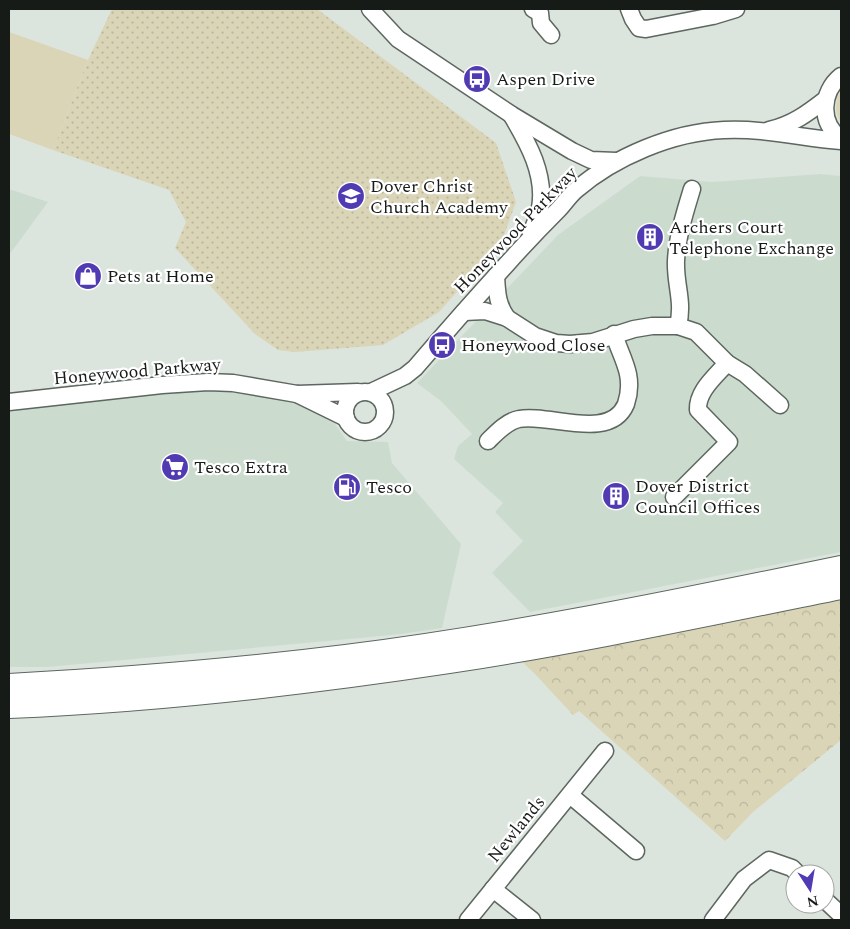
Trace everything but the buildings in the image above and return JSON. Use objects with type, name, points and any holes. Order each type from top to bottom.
[{"type":"highway","points":[[9,686],[209,672],[346,657],[438,644],[544,627],[709,596],[841,568]]},
{"type":"highway","points":[[9,706],[202,692],[351,676],[453,661],[841,587]]},
{"type":"street","points":[[370,9],[398,39],[512,116],[591,160],[616,161]]},
{"type":"street","points":[[630,9],[633,19],[639,28],[646,29],[713,16],[736,9]]},
{"type":"street","points":[[539,10],[541,23],[551,36]]},
{"type":"street","points":[[841,76],[829,89],[825,109],[831,128],[841,140]]},
{"type":"street","name":"Honeywood Parkway","points":[[762,131],[780,128],[798,120],[826,100]]},
{"type":"street","points":[[512,116],[522,132],[539,174],[540,208],[528,240]]},
{"type":"street","name":"Honeywood Parkway","points":[[386,407],[406,376],[528,240],[574,192],[616,161],[678,137],[725,130],[762,131],[808,138],[841,140]]},
{"type":"street","points":[[678,326],[681,300],[676,278],[676,259],[692,189]]},
{"type":"street","points":[[496,276],[497,298],[507,318]]},
{"type":"street","points":[[464,312],[486,311],[507,318],[535,336],[556,343],[582,344],[614,334],[652,326],[678,326],[696,332],[727,364],[745,374],[780,405]]},
{"type":"street","points":[[488,441],[499,430],[518,419],[530,418],[591,424],[603,424],[612,420],[624,408],[629,395],[628,375],[614,334]]},
{"type":"street","points":[[674,497],[730,442],[698,410],[697,400],[708,384],[727,364]]},
{"type":"street","name":"Honeywood Parkway","points":[[9,402],[162,385],[208,382],[234,383],[297,394],[364,392],[406,376]]},
{"type":"street","points":[[364,392],[380,398],[386,407],[384,420],[381,425],[371,431],[359,432],[349,424],[346,418],[346,404],[353,396],[364,392]]},
{"type":"street","name":"Honeywood Parkway","points":[[297,394],[346,418]]},
{"type":"street","name":"Newlands","points":[[468,920],[605,751]]},
{"type":"street","name":"Newlands","points":[[570,795],[636,851]]},
{"type":"street","points":[[713,920],[744,879],[769,860],[785,866]]},
{"type":"street","name":"Newlands","points":[[493,889],[532,920]]},
{"type":"shaded area","points":[[820,174],[841,176],[841,552],[530,612],[492,573],[523,541],[495,512],[503,503],[454,459],[458,446],[472,434],[441,401],[417,383],[558,235],[640,176],[712,182]]},
{"type":"shaded area","points":[[9,189],[48,202],[9,255]]},
{"type":"shaded area","points":[[162,385],[260,388],[328,414],[347,441],[388,442],[392,463],[461,544],[442,628],[371,637],[48,667],[9,667],[9,402]]},
{"type":"green space","name":"Dover Christ Church Academy","points":[[112,9],[317,9],[496,143],[516,202],[502,241],[439,312],[383,345],[295,352],[278,350],[255,334],[175,248],[186,222],[169,190],[53,150],[88,60]]},
{"type":"green space","points":[[9,32],[88,60],[53,150],[9,134]]},
{"type":"green space","points":[[841,91],[841,124],[836,107]]},
{"type":"green space","points":[[841,594],[841,740],[753,812],[725,841],[579,711],[573,715],[520,660]]},
{"type":"place","name":"Aspen Drive","points":[[477,79]]},
{"type":"place","name":"Dover Christ Church Academy","points":[[351,196]]},
{"type":"place","name":"Archers Court Telephone Exchange","points":[[650,237]]},
{"type":"place","name":"Pets at Home","points":[[88,276]]},
{"type":"place","name":"Honeywood Close","points":[[442,345]]},
{"type":"place","name":"Tesco Extra","points":[[175,467]]},
{"type":"place","name":"Tesco","points":[[347,487]]},
{"type":"place","name":"Dover District Council Offices","points":[[616,496]]}]
